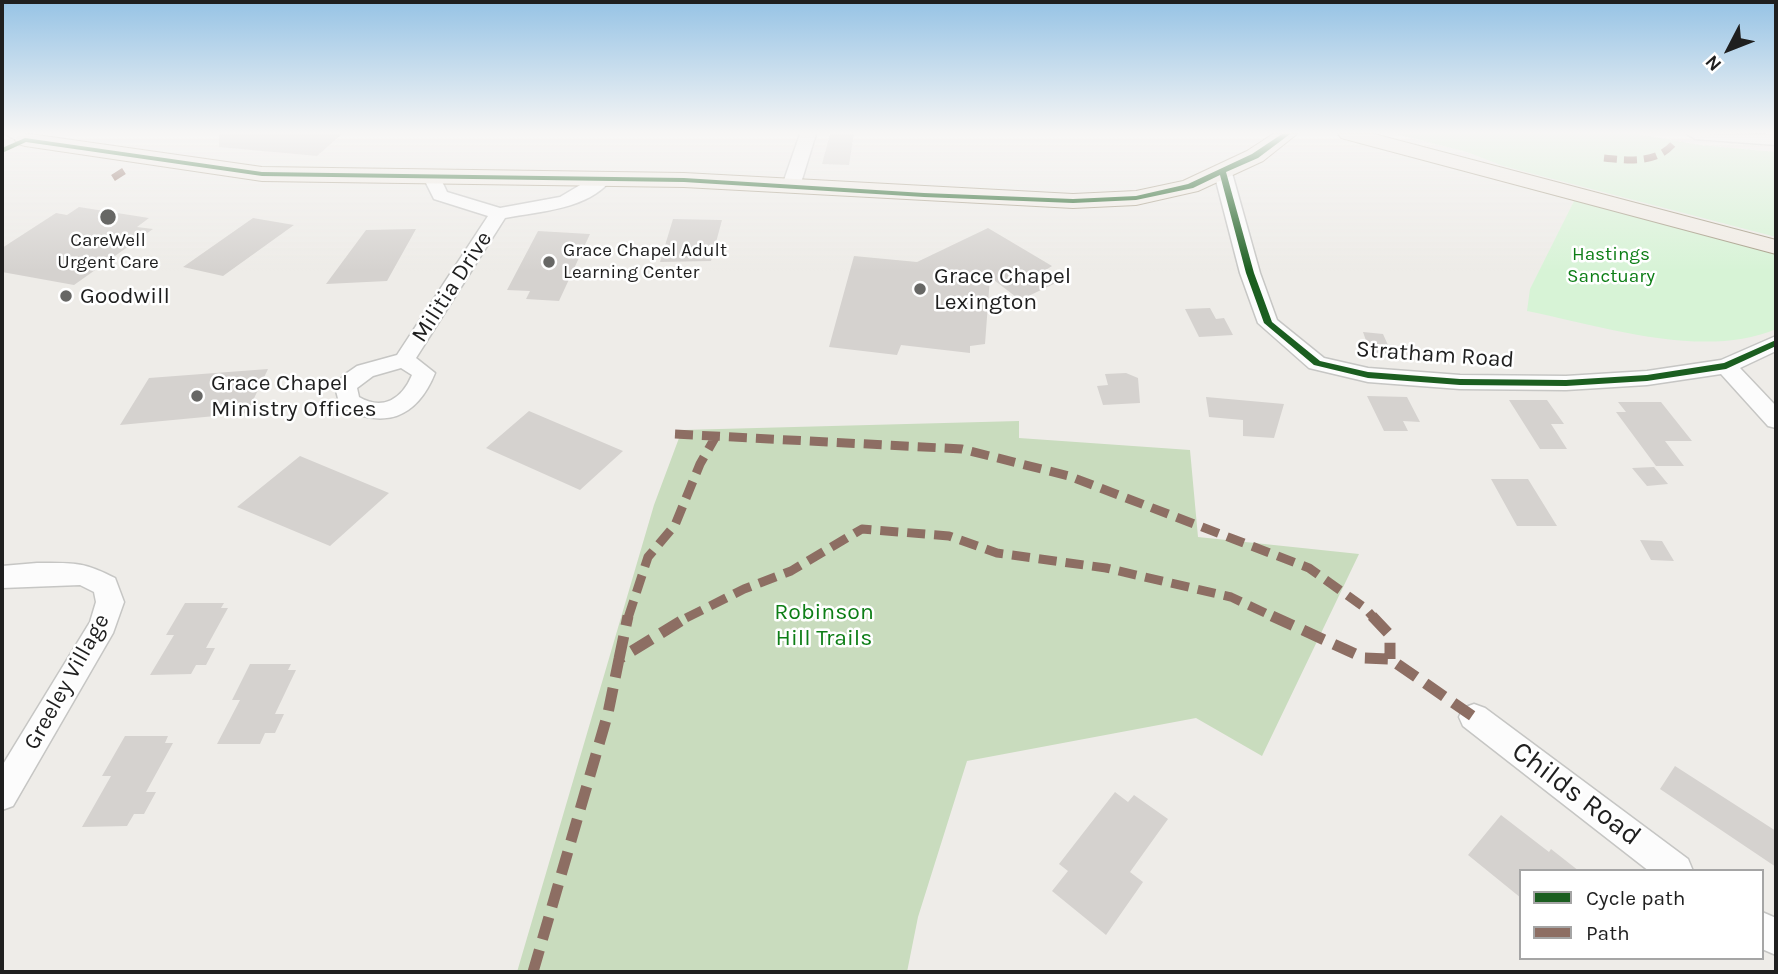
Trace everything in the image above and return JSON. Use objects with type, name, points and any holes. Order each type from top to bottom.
[{"type":"main road","points":[[615,179],[1073,201],[1136,198],[1190,186],[1207,179]]},
{"type":"main road","points":[[1520,179],[1776,247]]},
{"type":"street","name":"Militia Drive","points":[[433,179],[440,195],[499,214],[579,198],[602,179]]},
{"type":"street","points":[[791,186],[793,179]]},
{"type":"street","name":"Stratham Road","points":[[1225,179],[1250,273],[1268,323],[1317,363],[1368,375],[1472,383],[1566,383],[1647,378],[1726,366],[1776,342]]},
{"type":"street","name":"Militia Drive","points":[[404,360],[499,214]]},
{"type":"street","points":[[1726,366],[1776,420]]},
{"type":"street","name":"Greeley Village","points":[[2,577],[83,574],[106,586],[110,602],[103,625],[2,795]]},
{"type":"street","name":"Childs Road","points":[[1474,717],[1673,869]]},
{"type":"green space","points":[[1555,179],[1776,179],[1776,237]]},
{"type":"green space","name":"Hastings Sanctuary","points":[[1577,195],[1776,247],[1776,329],[1748,338],[1685,341],[1619,331],[1527,311],[1530,289]]},
{"type":"green space","name":"Robinson Hill Trails","points":[[1019,421],[1019,438],[1190,450],[1198,537],[1359,554],[1262,756],[1196,718],[967,761],[918,917],[907,972],[517,972],[654,505],[682,430]]},
{"type":"building","points":[[79,207],[149,218],[137,227],[153,229],[74,285],[2,272],[2,248],[56,213],[67,215]]},
{"type":"building","points":[[253,218],[294,225],[223,276],[183,267]]},
{"type":"building","points":[[673,219],[722,220],[711,261],[660,262]]},
{"type":"building","name":"Grace Chapel Lexington","points":[[988,228],[1052,266],[1044,271],[1060,281],[1020,300],[990,277],[985,344],[970,346],[970,353],[901,345],[897,355],[829,347],[854,256],[917,262]]},
{"type":"building","points":[[416,229],[387,281],[326,284],[366,230]]},
{"type":"building","name":"Grace Chapel Adult Learning Center","points":[[538,231],[590,234],[559,301],[526,299],[530,291],[507,290]]},
{"type":"building","points":[[1210,308],[1216,319],[1224,318],[1233,335],[1199,337],[1185,309]]},
{"type":"building","points":[[1363,332],[1383,334],[1392,354],[1370,352]]},
{"type":"building","name":"Grace Chapel Ministry Offices","points":[[268,369],[247,413],[120,425],[149,378]]},
{"type":"building","points":[[1126,373],[1138,378],[1140,403],[1103,405],[1097,386],[1108,385],[1105,374]]},
{"type":"building","points":[[1367,396],[1407,397],[1420,422],[1403,421],[1408,431],[1384,431]]},
{"type":"building","points":[[1206,397],[1284,404],[1274,438],[1243,436],[1243,420],[1209,417]]},
{"type":"building","points":[[1509,400],[1547,400],[1564,424],[1551,424],[1567,449],[1540,449]]},
{"type":"building","points":[[1618,402],[1661,402],[1692,441],[1665,441],[1684,466],[1656,466],[1616,412],[1626,412]]},
{"type":"building","points":[[529,411],[623,451],[580,490],[486,448]]},
{"type":"building","points":[[300,456],[389,493],[330,546],[237,507]]},
{"type":"building","points":[[1654,467],[1668,484],[1647,486],[1632,468]]},
{"type":"building","points":[[1491,479],[1528,479],[1557,526],[1517,526]]},
{"type":"building","points":[[1640,540],[1662,541],[1674,561],[1651,560]]},
{"type":"building","points":[[185,603],[224,603],[221,608],[228,608],[206,648],[215,648],[206,665],[196,665],[191,674],[150,675],[174,635],[166,635]]},
{"type":"building","points":[[250,664],[291,664],[288,670],[296,670],[275,714],[284,714],[275,733],[265,733],[260,744],[217,744],[240,700],[232,700]]},
{"type":"building","points":[[125,736],[168,736],[165,743],[173,743],[146,792],[156,792],[144,814],[134,814],[127,826],[82,827],[111,776],[102,776]]},
{"type":"building","points":[[1675,766],[1776,831],[1776,867],[1660,789]]},
{"type":"building","points":[[1115,792],[1128,802],[1134,795],[1168,819],[1130,872],[1143,882],[1106,935],[1052,891],[1068,871],[1059,864]]},
{"type":"building","points":[[1501,815],[1549,852],[1551,849],[1576,869],[1519,869],[1519,896],[1468,855]]},
{"type":"marked path","points":[[675,434],[962,449],[1069,476],[1309,568],[1365,608],[1390,635],[1390,659]]},
{"type":"marked path","points":[[619,659],[630,607],[648,557],[675,525],[700,464],[716,436]]},
{"type":"marked path","points":[[533,972],[608,713],[619,659],[671,625],[744,589],[791,571],[862,529],[949,536],[997,553],[1106,568],[1231,597],[1364,658],[1390,659],[1474,717]]},
{"type":"cycle path","points":[[646,179],[1073,201],[1136,198],[1190,186],[1204,179]]},
{"type":"cycle path","points":[[1225,179],[1250,273],[1268,323],[1317,363],[1368,375],[1460,382],[1566,383],[1647,378],[1726,366],[1776,343]]},
{"type":"place","name":"CareWell Urgent Care","points":[[108,217]]},
{"type":"place","name":"Grace Chapel Adult Learning Center","points":[[549,262]]},
{"type":"place","name":"Grace Chapel Lexington","points":[[920,289]]},
{"type":"place","name":"Goodwill","points":[[66,296]]},
{"type":"place","name":"Grace Chapel Ministry Offices","points":[[197,396]]}]
